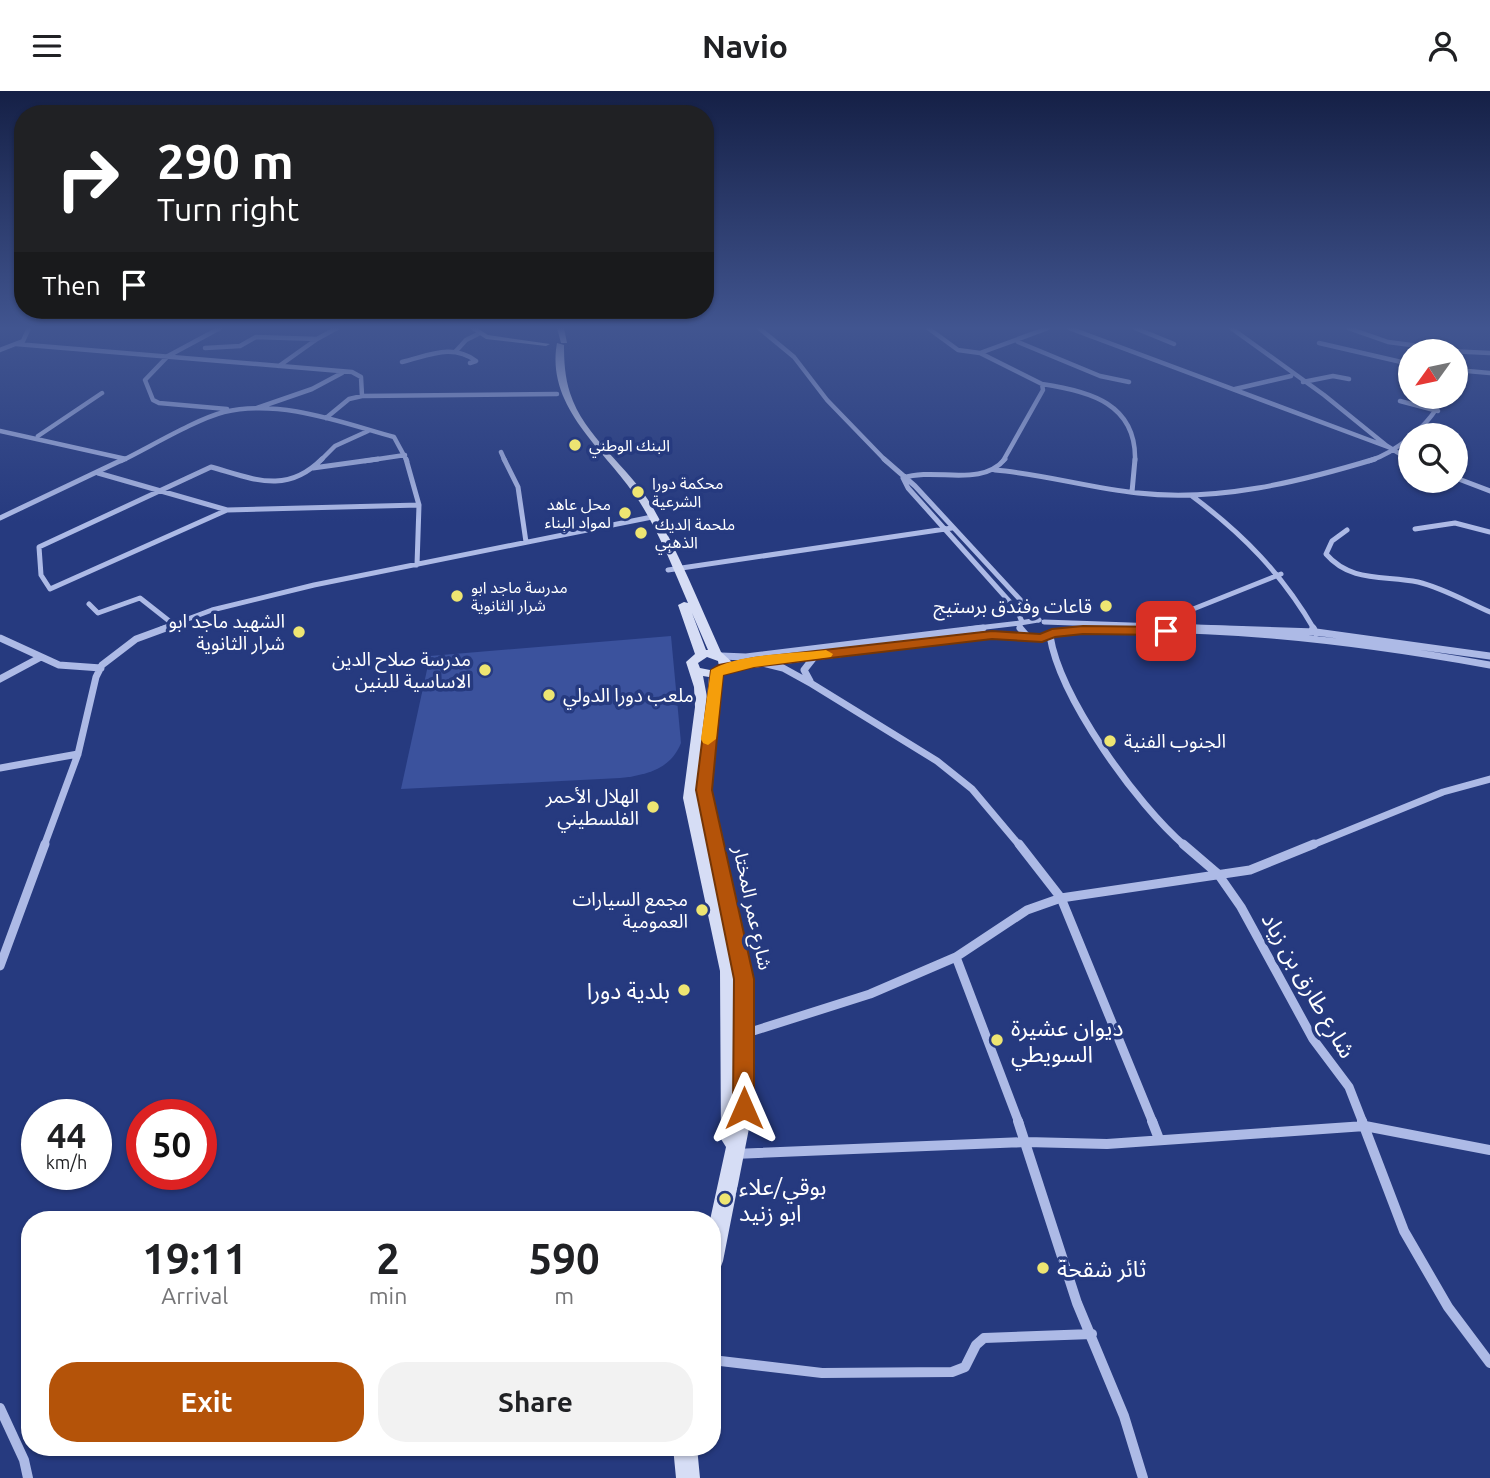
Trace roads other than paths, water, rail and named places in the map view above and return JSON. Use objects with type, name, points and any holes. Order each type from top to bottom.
[{"type":"main road","points":[[565,393],[568,405],[579,423],[634,484],[672,569],[719,663]]},
{"type":"main road","points":[[557,394],[572,422],[626,485],[648,518]]},
{"type":"main road","points":[[672,569],[701,654],[719,663]]},
{"type":"main road","points":[[701,654],[692,662],[696,671],[719,663]]},
{"type":"main road","name":"شارع عمر المختار","points":[[719,663],[704,790],[744,979],[744,1108],[721,1213]]},
{"type":"main road","name":"شارع عمر المختار","points":[[696,671],[701,708],[690,798],[728,971],[732,1154]]},
{"type":"main road","points":[[686,1456],[688,1478]]},
{"type":"street","points":[[37,437],[102,393]]},
{"type":"street","points":[[150,393],[153,400],[174,406],[255,409],[326,418],[394,437],[405,455],[419,505],[417,565]]},
{"type":"street","points":[[255,409],[301,393]]},
{"type":"street","points":[[822,393],[903,478],[1017,610],[1020,630],[1053,655]]},
{"type":"street","points":[[995,470],[1011,449],[1042,393]]},
{"type":"street","points":[[1077,393],[1110,407],[1128,421],[1133,443],[1132,492]]},
{"type":"street","points":[[1243,393],[1388,447]]},
{"type":"street","points":[[1318,393],[1398,453]]},
{"type":"street","points":[[326,418],[349,399],[362,396],[557,394]]},
{"type":"street","points":[[0,517],[221,413],[236,409]]},
{"type":"street","points":[[903,478],[920,475],[978,475],[995,470],[1132,492],[1192,495],[1228,493],[1294,481],[1384,456],[1388,447],[1427,427],[1438,411],[1430,409]]},
{"type":"street","points":[[0,431],[37,437],[127,459]]},
{"type":"street","points":[[313,468],[335,446],[368,431]]},
{"type":"street","points":[[501,452],[518,487],[526,542]]},
{"type":"street","points":[[227,510],[61,586],[50,589],[41,575],[39,547],[164,491],[178,480],[213,467],[259,481],[280,483],[313,468],[405,455]]},
{"type":"street","points":[[891,465],[920,475]]},
{"type":"street","points":[[98,473],[227,510],[419,505]]},
{"type":"street","points":[[915,486],[920,475]]},
{"type":"street","points":[[903,478],[915,486],[1041,621],[1051,627],[1053,655]]},
{"type":"street","points":[[1468,483],[1490,491]]},
{"type":"street","points":[[1192,495],[1248,540],[1281,574],[1321,641]]},
{"type":"street","points":[[0,966],[78,754],[101,668],[136,639],[173,624],[252,599],[648,518]]},
{"type":"street","points":[[1415,529],[1455,523],[1472,525],[1490,532]]},
{"type":"street","points":[[672,569],[952,527]]},
{"type":"street","points":[[1347,530],[1328,548],[1326,555],[1338,567],[1367,577],[1418,582],[1490,612]]},
{"type":"street","points":[[1155,624],[1281,574]]},
{"type":"street","points":[[89,604],[98,613],[140,598],[173,624]]},
{"type":"street","points":[[719,663],[746,657],[1041,621],[1316,632],[1490,656]]},
{"type":"street","points":[[719,663],[758,662],[992,635],[1029,636],[1083,630],[1166,631],[1363,644],[1490,665]]},
{"type":"street","points":[[0,638],[59,665],[101,668]]},
{"type":"street","points":[[813,684],[804,670],[816,655]]},
{"type":"street","name":"شارع طارق بن زياد","points":[[1053,655],[1085,720],[1124,776],[1177,839],[1218,874],[1264,945],[1313,1039],[1349,1087],[1404,1231],[1448,1307],[1490,1363]]},
{"type":"street","points":[[0,678],[41,657]]},
{"type":"street","points":[[758,662],[783,669],[813,684],[937,761],[972,789],[1061,898],[1159,1139]]},
{"type":"street","points":[[0,768],[78,754]]},
{"type":"street","points":[[743,1035],[870,994],[956,957],[1027,909],[1061,898],[1250,870],[1443,792],[1490,779]]},
{"type":"street","points":[[956,957],[1026,1142],[1077,1303],[1124,1416],[1143,1478]]},
{"type":"street","points":[[732,1154],[1026,1142],[1107,1144],[1365,1126],[1419,1133],[1490,1150]]},
{"type":"street","points":[[721,1361],[822,1373],[953,1372],[965,1367],[978,1342],[989,1337],[1092,1334]]},
{"type":"street","points":[[0,1408],[21,1454]]},
{"type":"street","points":[[22,1456],[28,1478]]},
{"type":"place","name":"البنك الوطني","points":[[575,445]]},
{"type":"place","name":"محكمة دورا الشرعية","points":[[638,492]]},
{"type":"place","name":"محل عاهد لمواد البناء","points":[[625,513]]},
{"type":"place","name":"ملحمة الديك الذهبي","points":[[641,533]]},
{"type":"place","name":"مدرسة ماجد ابو شرار الثانوية","points":[[457,596]]},
{"type":"place","name":"قاعات وفندق برستيج","points":[[1106,606]]},
{"type":"place","name":"الشهيد ماجد ابو شرار الثانوية","points":[[299,632]]},
{"type":"place","name":"مدرسة صلاح الدين الاساسية للبنين","points":[[485,670]]},
{"type":"place","name":"ملعب دورا الدولي","points":[[549,695]]},
{"type":"place","name":"الجنوب الفنية","points":[[1110,741]]},
{"type":"place","name":"الهلال الأحمر الفلسطيني","points":[[653,807]]},
{"type":"place","name":"مجمع السيارات العمومية","points":[[702,910]]},
{"type":"place","name":"بلدية دورا","points":[[684,990]]},
{"type":"place","name":"ديوان عشيرة السويطي","points":[[997,1040]]},
{"type":"place","name":"بوقي/علاء ابو زنيد","points":[[725,1199]]},
{"type":"place","name":"ثائر شقحة","points":[[1043,1268]]}]
